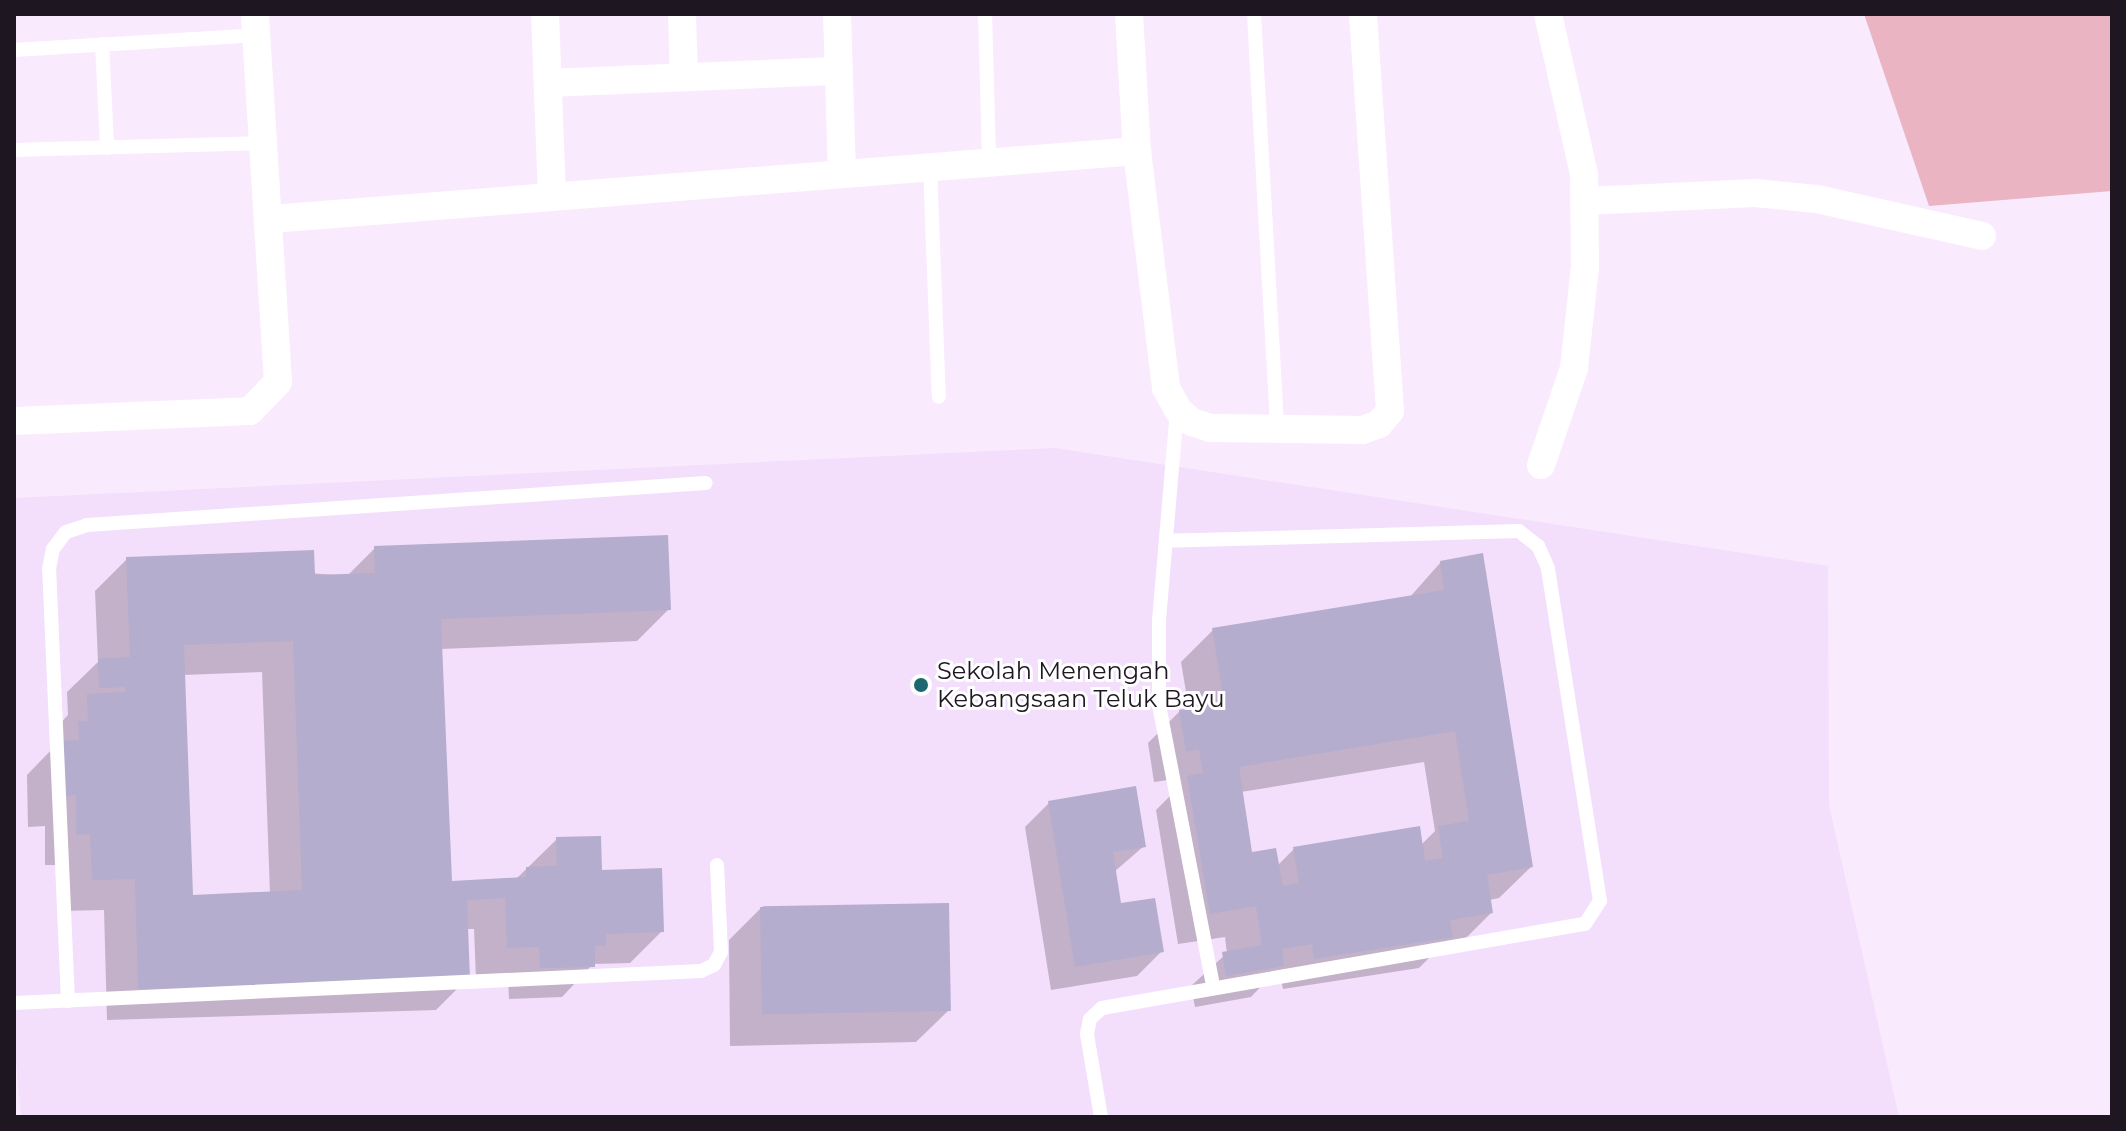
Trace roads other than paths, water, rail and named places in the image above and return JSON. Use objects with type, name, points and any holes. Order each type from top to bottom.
[{"type":"street","points":[[545,14],[552,197]]},
{"type":"street","points":[[682,14],[684,77]]},
{"type":"street","points":[[837,14],[842,174]]},
{"type":"street","points":[[1129,14],[1137,151],[1166,388],[1178,410],[1211,428],[1277,426],[1362,430],[1379,424],[1390,411],[1363,14]]},
{"type":"street","points":[[1541,465],[1574,368],[1582,310],[1585,201],[1575,124],[1548,14]]},
{"type":"street","points":[[14,421],[250,411],[266,400],[278,382],[271,219],[256,24]]},
{"type":"street","points":[[548,83],[839,71]]},
{"type":"street","points":[[271,219],[989,160],[1137,151]]},
{"type":"street","points":[[1585,201],[1755,193],[1817,199],[1982,236]]},
{"type":"lane","points":[[985,14],[989,160]]},
{"type":"lane","points":[[1254,14],[1277,426]]},
{"type":"lane","points":[[14,50],[102,44],[256,24]]},
{"type":"lane","points":[[102,44],[107,148]]},
{"type":"lane","points":[[14,150],[265,143]]},
{"type":"lane","points":[[930,167],[939,397]]},
{"type":"lane","points":[[1178,410],[1166,541],[1159,705],[1213,986]]},
{"type":"lane","points":[[68,1001],[49,569],[53,549],[66,532],[87,525],[706,483]]},
{"type":"lane","points":[[1101,1117],[1087,1034],[1090,1019],[1102,1008],[1213,986],[1585,924],[1600,901],[1548,568],[1538,546],[1519,531],[1166,541]]},
{"type":"lane","points":[[14,1003],[701,971],[714,965],[721,952],[717,865]]},
{"type":"place","name":"Sekolah Menengah Kebangsaan Teluk Bayu","points":[[921,685]]}]
